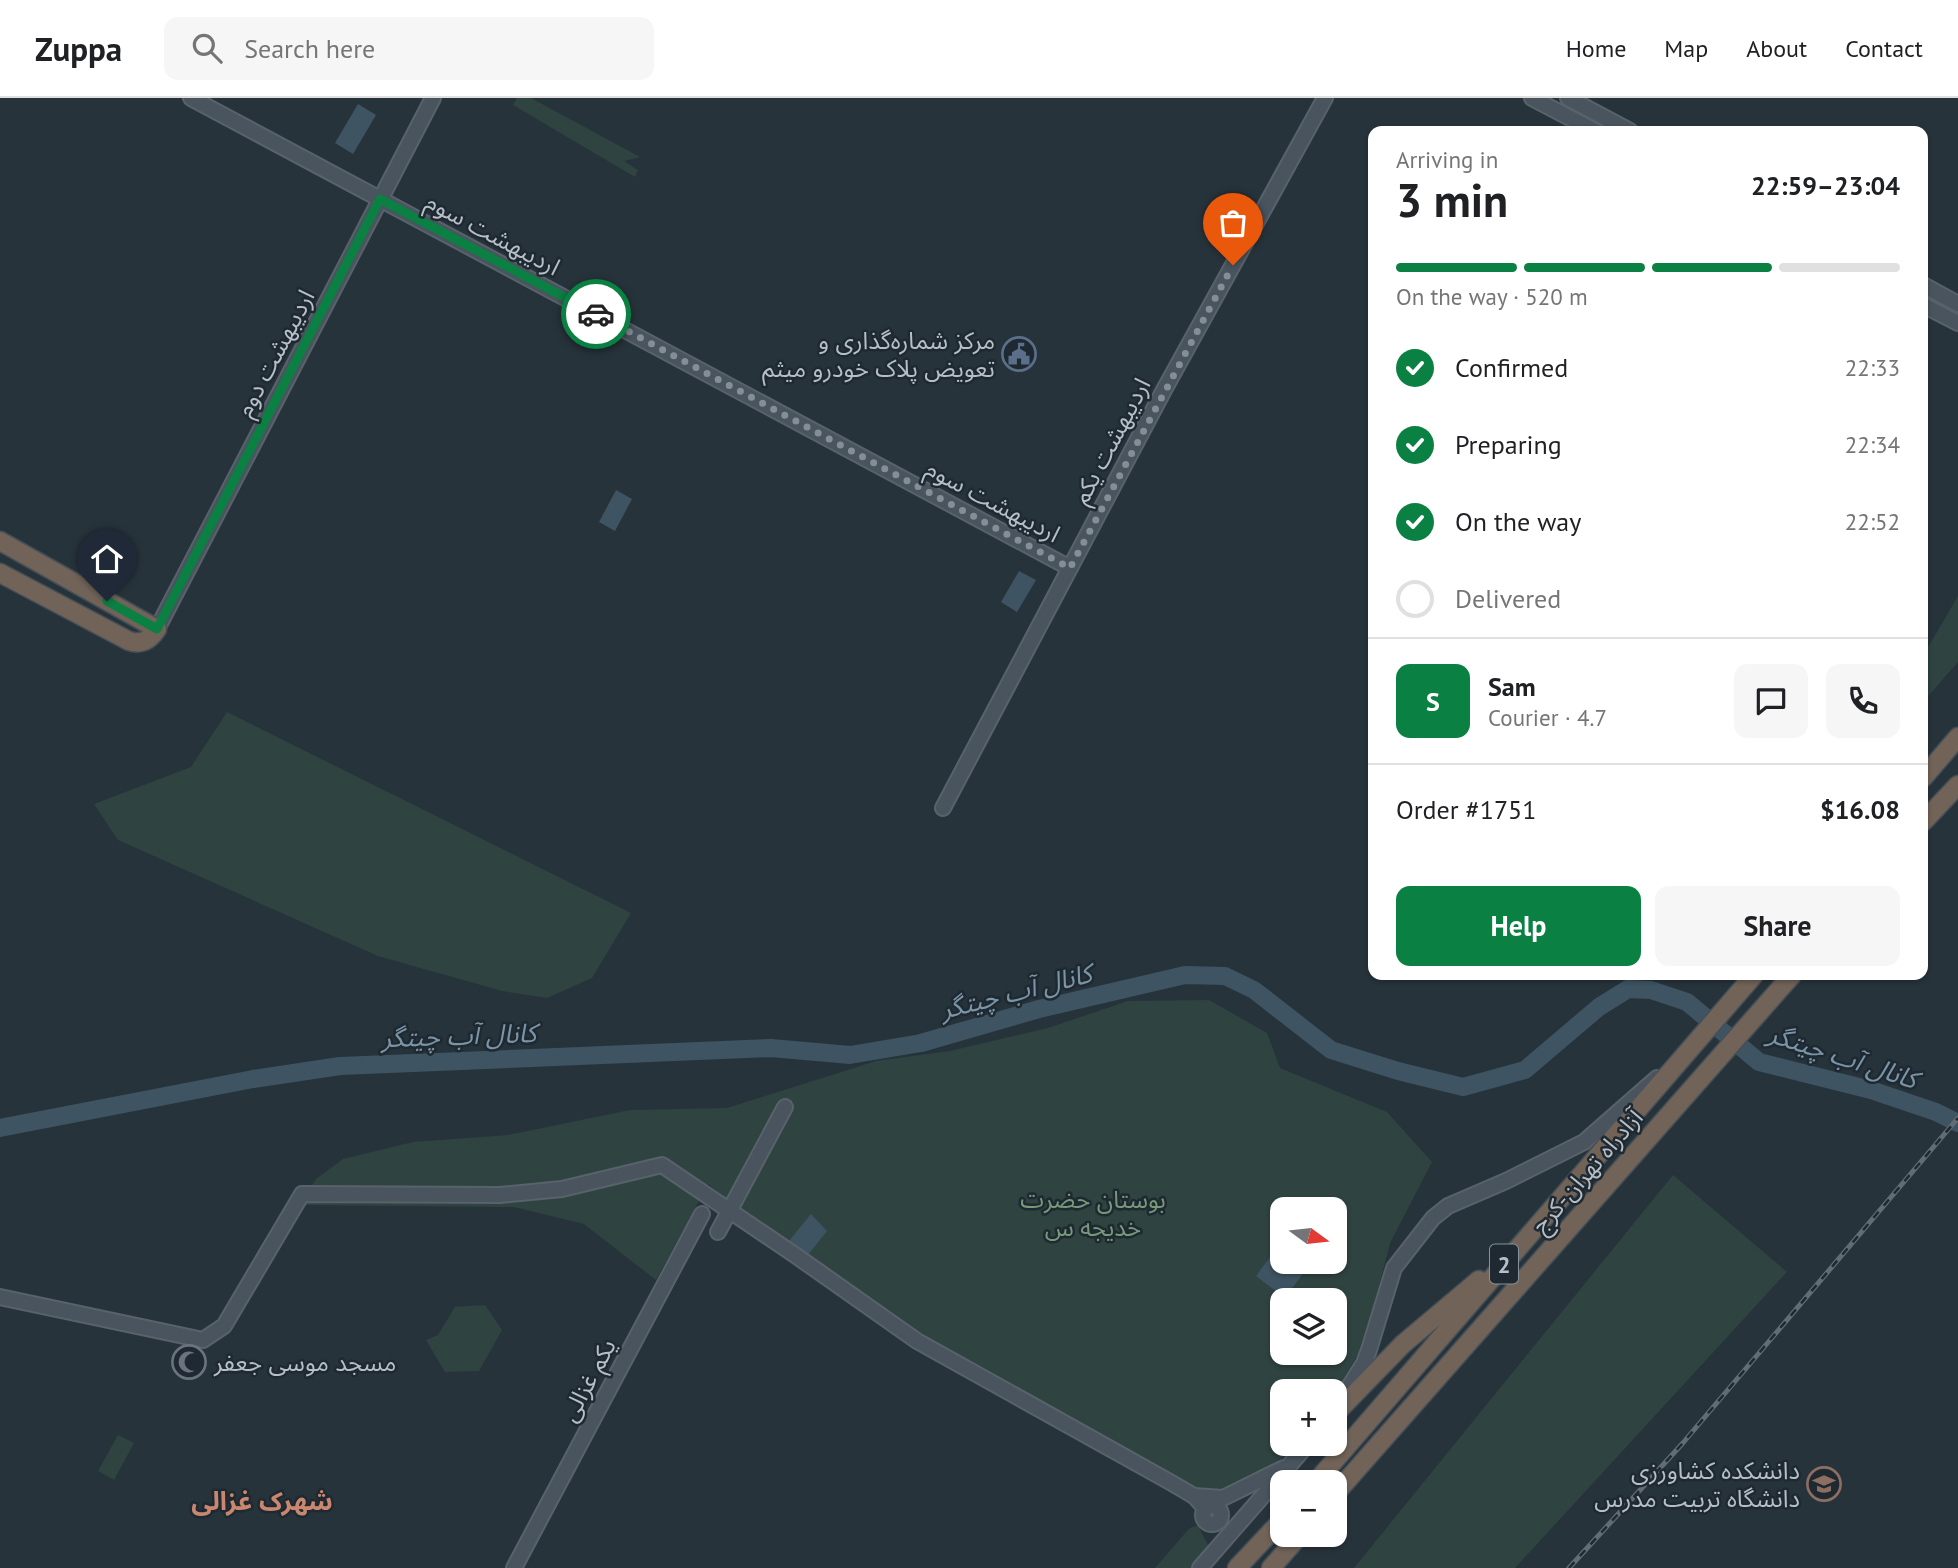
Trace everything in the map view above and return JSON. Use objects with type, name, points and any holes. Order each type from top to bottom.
[{"type":"highway","points":[[0,541],[157,629],[145,642],[129,641],[0,573]]},
{"type":"highway","points":[[1928,772],[1958,737]]},
{"type":"highway","points":[[1928,817],[1956,788]]},
{"type":"highway","name":"2","points":[[1326,1470],[1750,980]]},
{"type":"highway","name":"آزادراه تهران-کرج","points":[[1347,1480],[1788,980]]},
{"type":"highway","points":[[1347,1402],[1403,1344],[1519,1246]]},
{"type":"highway","points":[[1237,1568],[1270,1533]]},
{"type":"highway","points":[[1271,1568],[1289,1547]]},
{"type":"street","name":"اردیبهشت سوم","points":[[191,98],[1070,568]]},
{"type":"street","name":"اردیبهشت دوم","points":[[157,629],[433,98]]},
{"type":"street","name":"اردیبهشت یکم","points":[[943,808],[1164,390],[1325,98]]},
{"type":"street","points":[[1532,98],[1585,126]]},
{"type":"street","points":[[1568,98],[1621,126]]},
{"type":"street","points":[[1928,288],[1958,304]]},
{"type":"street","points":[[1928,307],[1958,323]]},
{"type":"street","points":[[1347,1388],[1367,1356],[1394,1268],[1433,1217],[1448,1206],[1584,1142],[1692,1046]]},
{"type":"street","points":[[718,1232],[785,1107]]},
{"type":"street","points":[[0,1297],[203,1340],[224,1326],[302,1194],[500,1195],[562,1189],[662,1165],[917,1341],[1194,1496],[1205,1508],[1204,1520],[1209,1524],[1218,1520],[1242,1520]]},
{"type":"street","name":"یکم غزالی","points":[[514,1568],[702,1214]]},
{"type":"street","points":[[1200,1568],[1298,1456]]},
{"type":"street","points":[[1194,1496],[1223,1498],[1289,1466]]},
{"type":"street","points":[[1218,1520],[1223,1541]]},
{"type":"green space","points":[[517,98],[531,98],[640,157],[624,161],[638,170],[635,177],[513,105]]},
{"type":"green space","points":[[1958,596],[1958,662],[1928,696],[1928,647]]},
{"type":"green space","points":[[227,712],[631,913],[592,978],[547,998],[502,991],[378,956],[118,840],[94,804],[191,767]]},
{"type":"green space","name":"بوستان حضرت خدیجه س","points":[[1209,1000],[1267,1033],[1280,1068],[1387,1112],[1432,1162],[1390,1243],[1365,1342],[1343,1379],[1270,1379],[1270,1456],[1286,1456],[1258,1478],[1232,1492],[1199,1492],[914,1331],[745,1215],[708,1184],[656,1280],[584,1224],[514,1207],[300,1205],[316,1179],[343,1159],[413,1142],[508,1135],[630,1110],[727,1108],[876,1061],[950,1051],[1048,1028],[1128,1001]]},
{"type":"green space","points":[[1673,1175],[1787,1272],[1515,1568],[1354,1568]]},
{"type":"green space","points":[[485,1305],[502,1330],[479,1371],[445,1372],[426,1340],[438,1335],[455,1307]]},
{"type":"green space","points":[[118,1435],[134,1443],[114,1480],[98,1471]]},
{"type":"green space","points":[[1198,1526],[1209,1547],[1193,1568],[1155,1568],[1187,1531]]},
{"type":"water","points":[[358,104],[376,115],[353,154],[335,143]]},
{"type":"water","points":[[616,490],[632,499],[615,531],[599,522]]},
{"type":"water","points":[[1019,571],[1036,580],[1017,612],[1001,602]]},
{"type":"water","points":[[811,1214],[827,1231],[807,1256],[789,1241]]},
{"type":"water","points":[[1270,1257],[1270,1274],[1303,1274],[1292,1288],[1272,1288],[1256,1276]]},
{"type":"waterway","name":"کانال آب چیتگر","points":[[0,1128],[253,1079],[340,1066],[771,1048],[850,1055],[921,1043],[1039,1009],[1185,975],[1225,976],[1254,990],[1331,1050],[1398,1071],[1463,1087],[1525,1070],[1599,1007],[1628,989],[1651,990],[1687,1002],[1759,1062],[1871,1090],[1936,1112],[1958,1123]]},
{"type":"railway","points":[[1569,1568],[1682,1444],[1958,1118]]},
{"type":"way so far","points":[[596,314],[1070,568],[1233,265]]},
{"type":"place","name":"مرکز شماره‌گذاری و تعویض پلاک خودرو میثم","points":[[1019,354]]},
{"type":"place","name":"مسجد موسی جعفر","points":[[189,1362]]},
{"type":"place","name":"دانشکده کشاورزی دانشگاه تربیت مدرس","points":[[1824,1484]]},
{"type":"district","name":"شهرک غزالی","points":[[262,1500]]},
{"type":"route","points":[[107,601],[157,629],[380,199],[596,314]]}]
